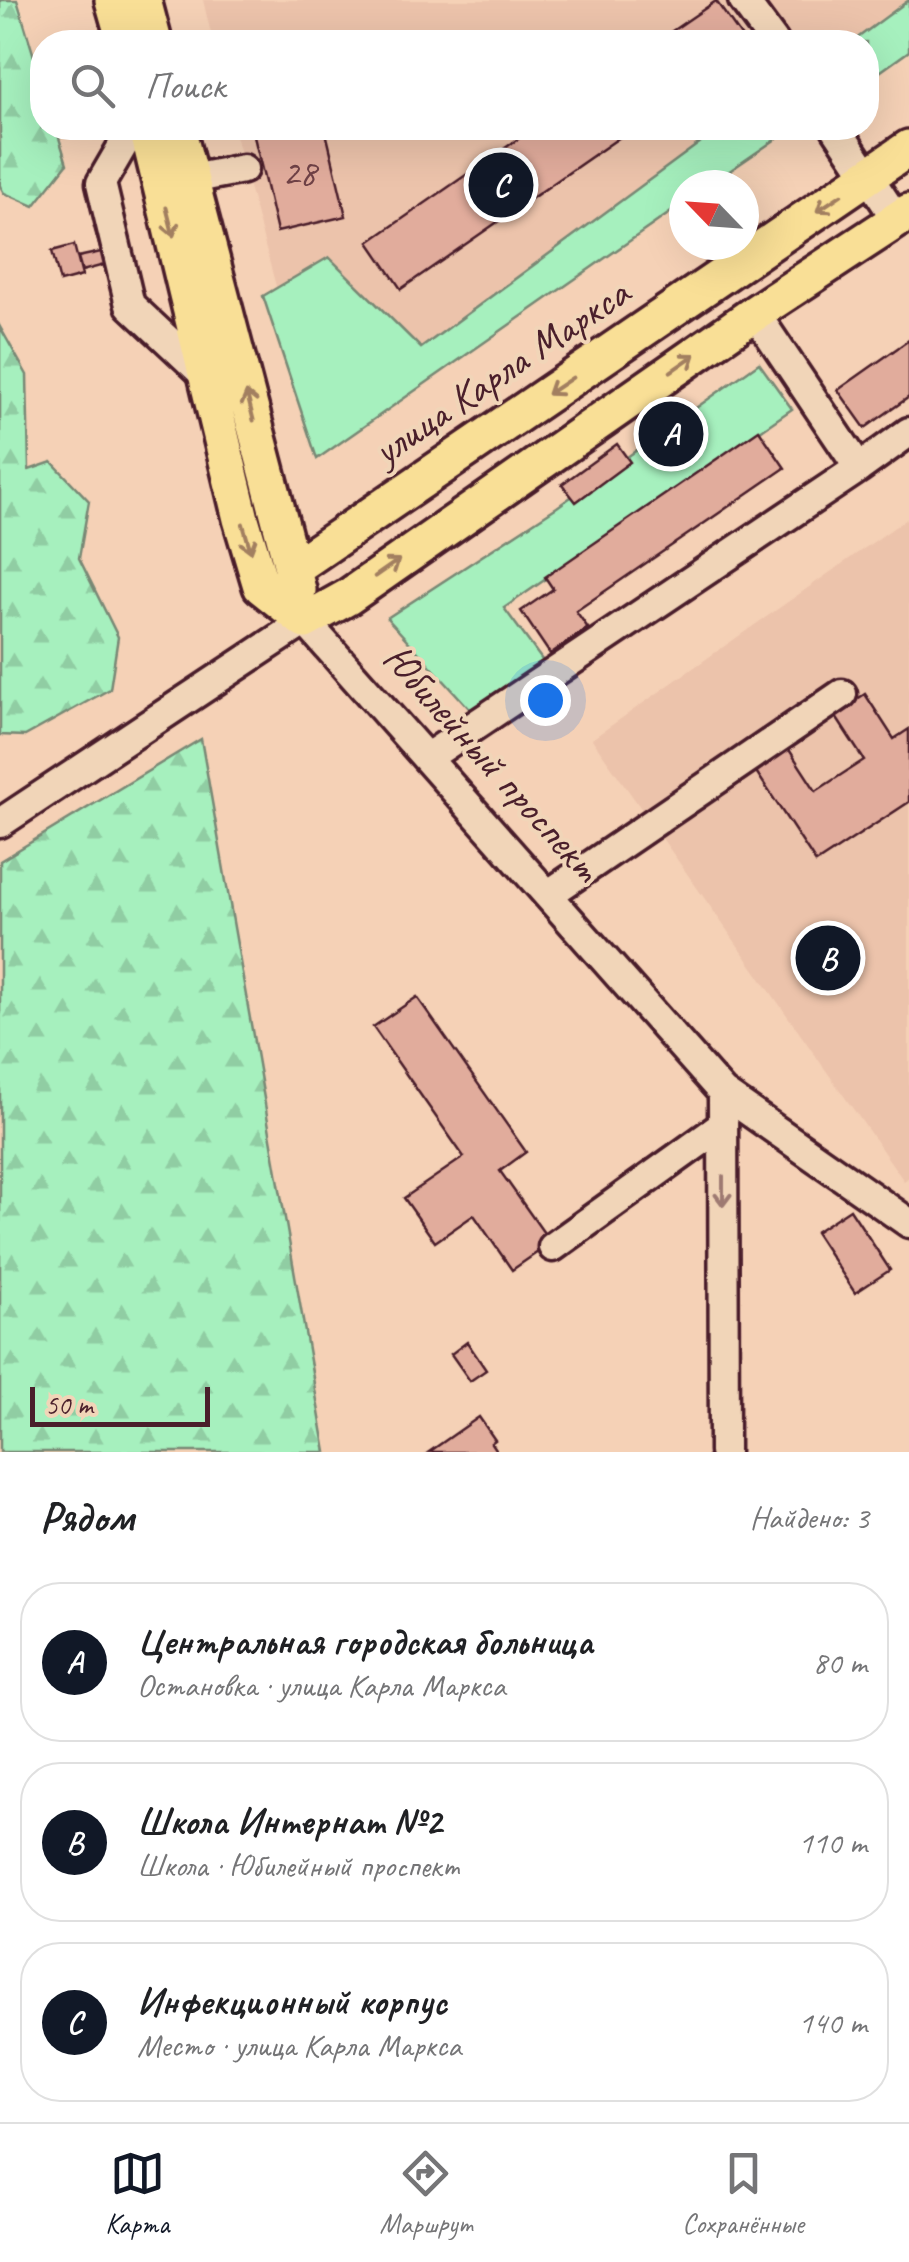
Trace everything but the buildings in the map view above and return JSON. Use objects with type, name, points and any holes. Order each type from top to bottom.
[{"type":"main road","points":[[126,30],[129,2]]},
{"type":"main road","points":[[129,2],[146,30]]},
{"type":"main road","name":"Юбилейный проспект","points":[[150,140],[262,586],[305,620]]},
{"type":"main road","points":[[180,140],[305,620],[348,597],[903,216]]},
{"type":"main road","name":"улица Карла Маркса","points":[[292,568],[909,148]]},
{"type":"street","points":[[743,0],[765,30]]},
{"type":"street","points":[[126,140],[101,184],[130,305],[208,378]]},
{"type":"street","points":[[845,140],[903,216]]},
{"type":"street","points":[[191,179],[243,169]]},
{"type":"street","points":[[755,314],[859,468]]},
{"type":"street","points":[[428,757],[909,432]]},
{"type":"street","points":[[0,823],[305,620]]},
{"type":"street","name":"Юбилейный проспект","points":[[305,620],[722,1093],[909,1222]]},
{"type":"street","points":[[549,894],[842,694]]},
{"type":"street","points":[[722,1093],[724,1452]]},
{"type":"street","points":[[553,1247],[723,1125]]},
{"type":"shaded area","points":[[203,0],[909,0],[878,30],[210,30]]},
{"type":"shaded area","points":[[236,140],[775,140],[731,170],[669,170],[669,196],[365,423],[280,301]]},
{"type":"shaded area","points":[[909,517],[909,1177],[904,1181],[592,739]]},
{"type":"green space","points":[[0,0],[17,0],[30,43],[30,140],[60,140],[67,164],[34,206],[4,193],[0,186]]},
{"type":"green space","points":[[909,0],[909,51],[879,72],[879,30],[868,30]]},
{"type":"green space","points":[[704,140],[775,140],[731,170],[669,170],[669,213],[317,459],[263,296],[329,257],[421,348]]},
{"type":"green space","points":[[0,327],[27,375],[29,470],[52,462],[89,501],[79,558],[118,637],[110,689],[25,736],[0,735]]},
{"type":"green space","points":[[759,363],[792,409],[504,608],[548,668],[479,719],[387,618],[557,507]]},
{"type":"green space","points":[[201,739],[326,1452],[0,1452],[0,861]]},
{"type":"place","name":"Инфекционный корпус","points":[[501,185]]},
{"type":"place","name":"Центральная городская больница","points":[[671,434]]},
{"type":"place","name":"Школа Интернат №2","points":[[828,958]]}]
